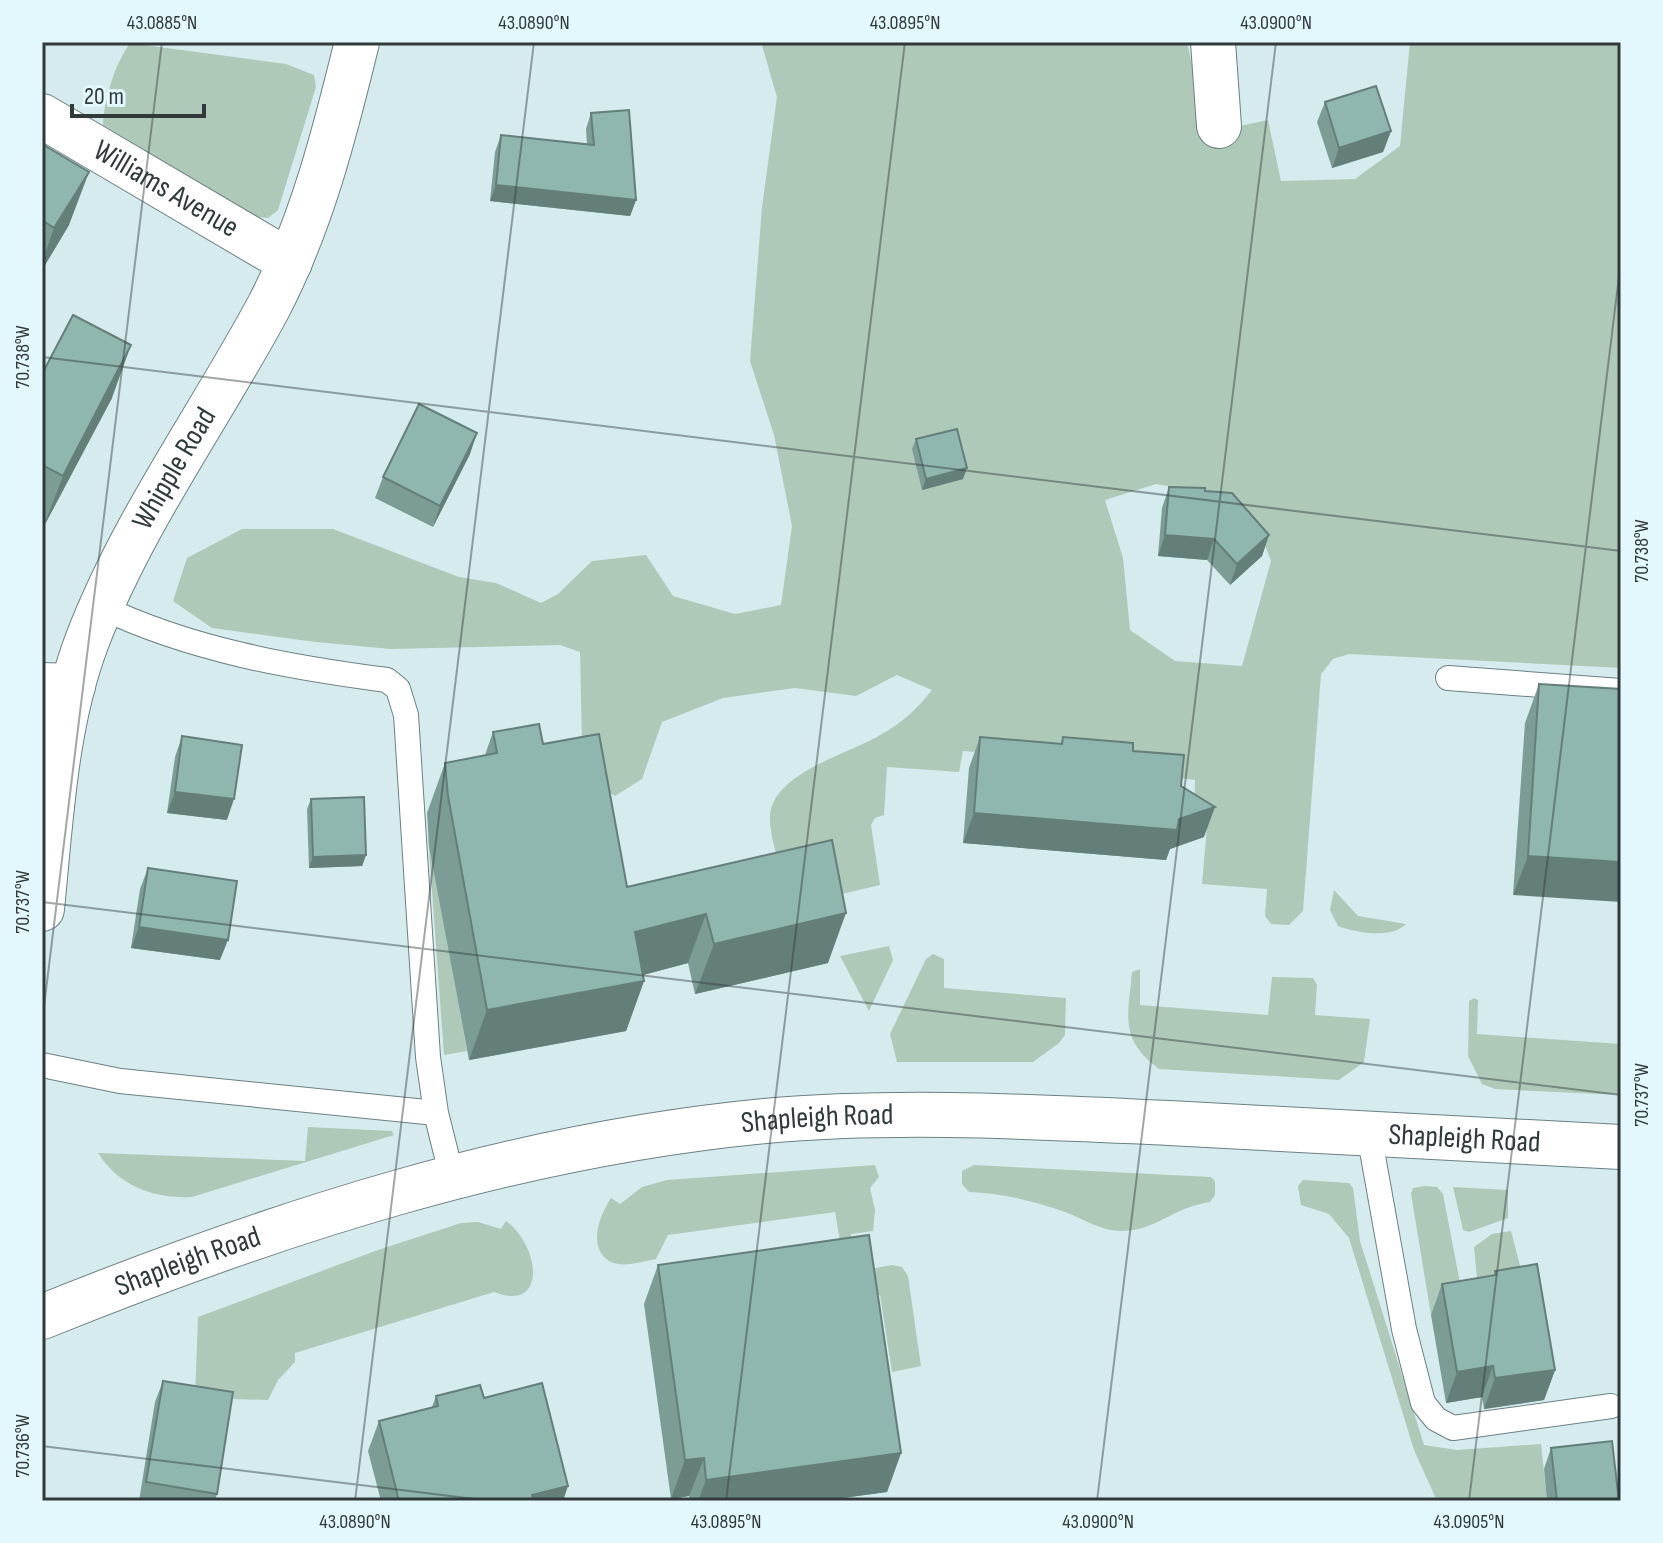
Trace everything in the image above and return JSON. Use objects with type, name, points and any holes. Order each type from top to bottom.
[{"type":"main road","name":"Whipple Road","points":[[42,909],[55,780],[58,685],[169,475],[268,307],[290,262],[319,187],[357,42]]},
{"type":"main road","points":[[1213,42],[1219,126]]},
{"type":"main road","name":"Williams Avenue","points":[[42,116],[290,262]]},
{"type":"main road","name":"Shapleigh Road","points":[[42,1317],[185,1259],[452,1177],[552,1151],[670,1132],[857,1115],[1091,1120],[1621,1147]]},
{"type":"lane","points":[[101,607],[200,646],[288,667],[387,680],[398,689],[406,715],[428,1057],[436,1113],[452,1177]]},
{"type":"lane","points":[[1448,678],[1621,691]]},
{"type":"lane","points":[[42,1065],[120,1081],[436,1113]]},
{"type":"lane","points":[[1369,1134],[1404,1329],[1423,1403],[1436,1419],[1453,1428],[1611,1406]]},
{"type":"green space","points":[[761,42],[1187,42],[1207,133],[1268,120],[1281,181],[1355,179],[1400,146],[1410,42],[1621,42],[1621,668],[1349,654],[1333,659],[1321,674],[1303,911],[1289,925],[1271,924],[1265,916],[1267,889],[1202,884],[1207,827],[1194,811],[1195,780],[1173,777],[1172,766],[963,751],[959,772],[887,767],[884,815],[875,818],[871,825],[880,885],[816,900],[791,895],[772,838],[770,818],[774,802],[797,777],[897,725],[932,690],[897,675],[856,696],[795,688],[723,698],[662,722],[642,779],[615,796],[592,781],[582,742],[580,652],[560,645],[390,649],[316,642],[212,628],[173,601],[187,558],[242,529],[333,529],[459,577],[496,583],[541,603],[558,594],[592,561],[646,555],[673,596],[735,614],[781,605],[792,526],[774,435],[750,361],[762,207],[777,97]],"holes":[[[1156,484],[1219,495],[1261,534],[1271,561],[1242,666],[1175,661],[1130,630],[1123,558],[1105,500]]]},
{"type":"green space","points":[[130,43],[286,64],[314,75],[316,87],[278,210],[268,218],[255,217],[103,125],[111,82]]},
{"type":"green space","points":[[428,835],[467,1051],[444,1055]]},
{"type":"green space","points":[[1334,890],[1358,916],[1406,924],[1400,929],[1383,933],[1354,931],[1338,926],[1330,910]]},
{"type":"green space","points":[[889,946],[893,960],[869,1011],[840,956]]},
{"type":"green space","points":[[933,954],[944,959],[944,988],[1066,998],[1065,1035],[1033,1062],[897,1062],[890,1034],[926,959]]},
{"type":"green space","points":[[1140,969],[1140,1005],[1268,1015],[1272,977],[1313,978],[1317,985],[1315,1015],[1370,1019],[1364,1062],[1339,1080],[1159,1069],[1137,1048],[1129,1026],[1132,972]]},
{"type":"green space","points":[[1474,998],[1478,1000],[1477,1034],[1621,1044],[1621,1095],[1495,1089],[1482,1084],[1468,1056],[1469,1001]]},
{"type":"green space","points":[[308,1127],[392,1131],[394,1135],[192,1197],[164,1196],[139,1188],[116,1174],[98,1153],[305,1161]]},
{"type":"green space","points":[[875,1165],[879,1177],[870,1188],[875,1210],[873,1231],[851,1234],[852,1246],[866,1270],[892,1265],[902,1267],[908,1276],[921,1366],[892,1372],[880,1295],[858,1298],[846,1276],[835,1212],[668,1235],[656,1259],[634,1264],[611,1262],[599,1248],[600,1222],[611,1198],[620,1204],[642,1187],[667,1180]]},
{"type":"green space","points":[[974,1165],[1211,1177],[1215,1181],[1215,1195],[1210,1202],[1186,1208],[1146,1227],[1115,1231],[1030,1201],[969,1192],[962,1184],[962,1171]]},
{"type":"green space","points":[[1303,1180],[1349,1183],[1353,1188],[1360,1241],[1424,1445],[1457,1450],[1541,1444],[1547,1501],[1437,1501],[1414,1450],[1349,1238],[1329,1214],[1301,1205],[1298,1186]]},
{"type":"green space","points":[[1437,1187],[1443,1194],[1465,1309],[1431,1315],[1411,1194],[1413,1188]]},
{"type":"green space","points":[[1453,1187],[1508,1190],[1508,1218],[1469,1232],[1463,1230]]},
{"type":"green space","points":[[506,1221],[518,1232],[532,1260],[530,1286],[523,1293],[511,1296],[494,1292],[295,1353],[295,1362],[278,1380],[268,1400],[195,1398],[198,1317],[378,1250],[461,1223],[478,1222],[501,1229]]},
{"type":"green space","points":[[1511,1231],[1524,1281],[1478,1289],[1474,1247],[1492,1234]]},
{"type":"building","points":[[1376,86],[1391,131],[1339,148],[1325,102]]},
{"type":"building","points":[[629,110],[636,200],[496,185],[501,135],[594,145],[591,113]]},
{"type":"building","points":[[42,144],[89,172],[54,228],[42,220]]},
{"type":"building","points":[[73,315],[131,345],[63,476],[42,465],[42,374]]},
{"type":"building","points":[[419,404],[477,433],[440,506],[383,477]]},
{"type":"building","points":[[957,429],[967,468],[926,479],[916,439]]},
{"type":"building","points":[[1169,487],[1205,488],[1205,491],[1232,493],[1269,535],[1237,564],[1214,539],[1165,535]]},
{"type":"building","points":[[1539,684],[1621,689],[1621,862],[1528,856]]},
{"type":"building","points":[[539,724],[543,744],[599,734],[627,887],[832,840],[846,913],[714,944],[706,914],[635,932],[644,981],[487,1010],[448,796],[445,763],[497,753],[493,732]]},
{"type":"building","points":[[182,736],[242,745],[234,799],[175,792]]},
{"type":"building","points":[[980,737],[1062,744],[1063,737],[1133,743],[1133,751],[1184,755],[1181,786],[1215,807],[1179,819],[1177,830],[974,813]]},
{"type":"building","points":[[364,797],[366,855],[313,857],[311,799]]},
{"type":"building","points":[[148,868],[237,881],[228,940],[139,927]]},
{"type":"building","points":[[869,1235],[901,1453],[706,1480],[704,1458],[685,1460],[658,1265]]},
{"type":"building","points":[[1537,1264],[1555,1370],[1495,1378],[1493,1366],[1457,1372],[1442,1284]]},
{"type":"building","points":[[163,1381],[233,1392],[217,1494],[146,1482]]},
{"type":"building","points":[[542,1383],[568,1486],[532,1495],[533,1501],[399,1501],[379,1421],[438,1406],[436,1396],[480,1385],[484,1398]]},
{"type":"building","points":[[1612,1441],[1619,1501],[1557,1501],[1551,1448]]}]
